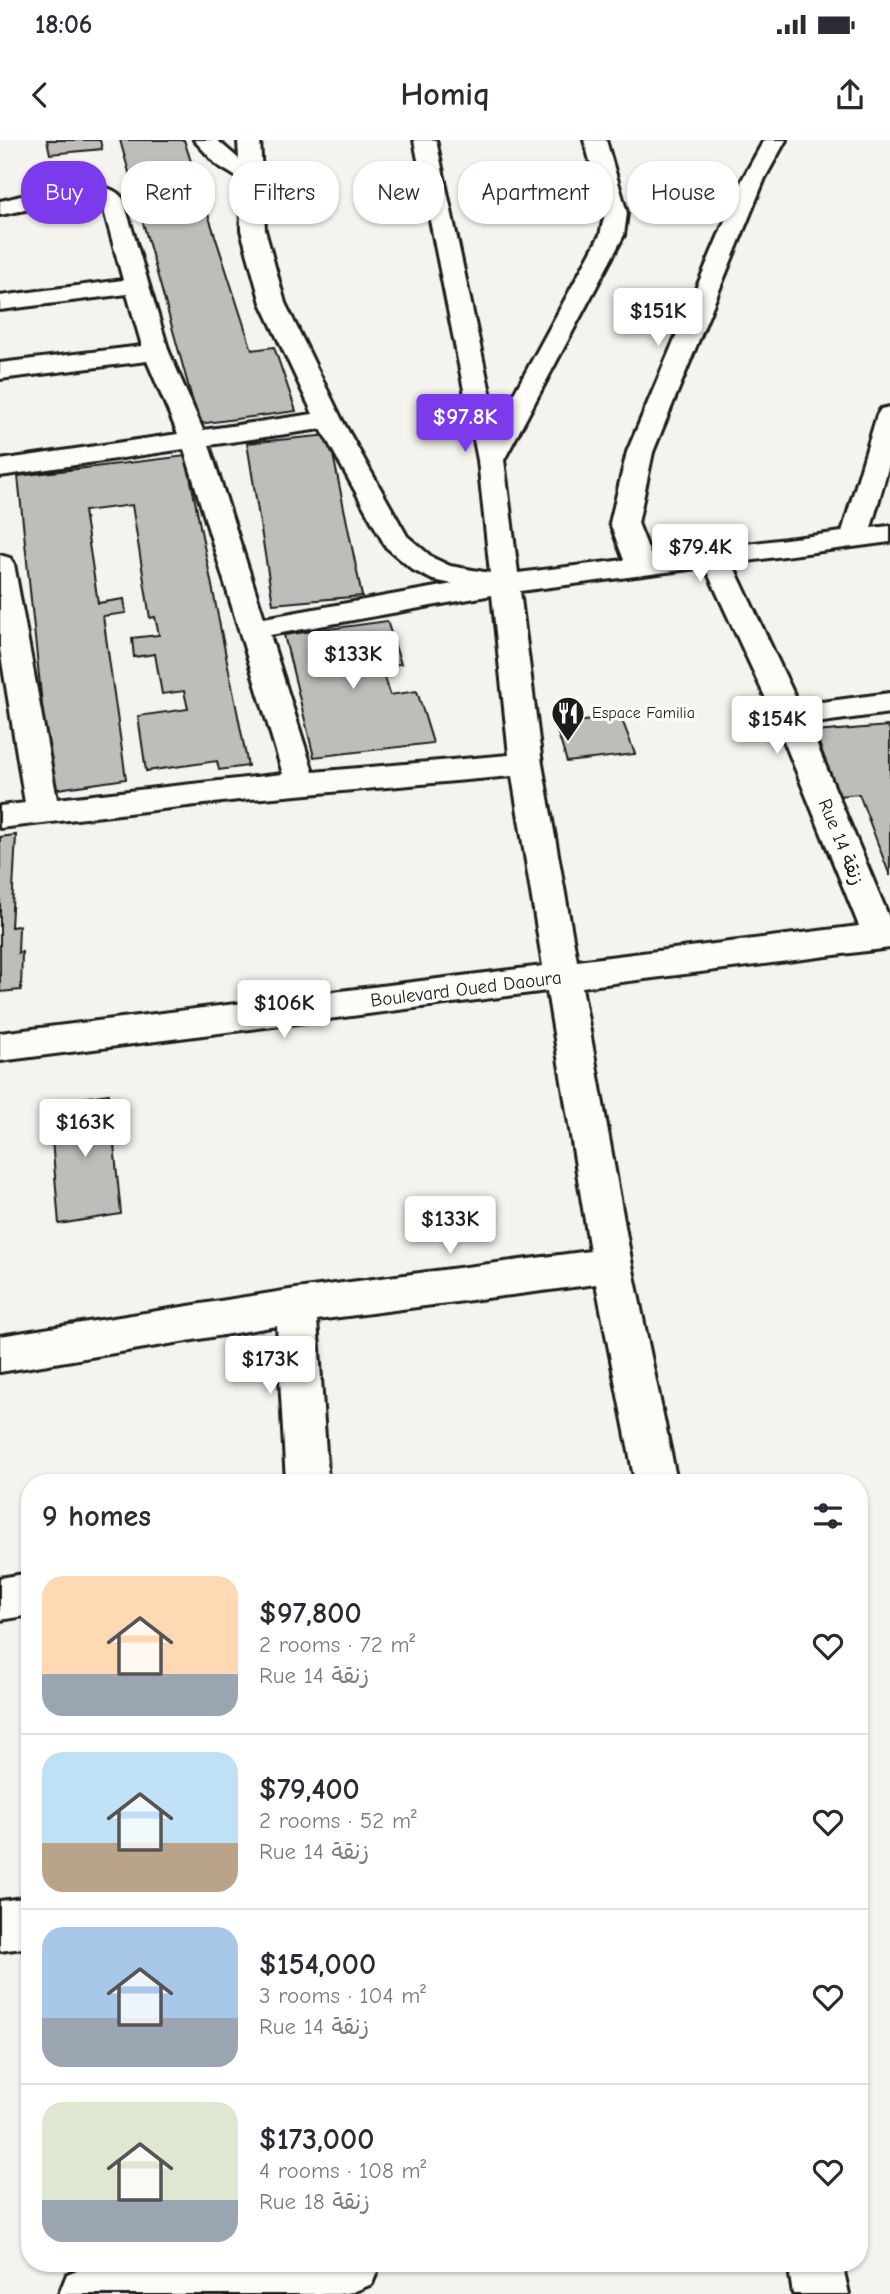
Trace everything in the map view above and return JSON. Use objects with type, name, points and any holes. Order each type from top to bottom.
[{"type":"street","points":[[205,140],[229,162]]},
{"type":"street","points":[[249,140],[250,161]]},
{"type":"street","points":[[425,140],[491,460],[526,764],[612,1265],[654,1474]]},
{"type":"street","points":[[491,460],[612,235],[616,213],[595,140]]},
{"type":"street","points":[[641,566],[624,523],[640,452],[754,178],[775,140]]},
{"type":"street","points":[[0,208],[85,191],[99,192],[112,199],[156,352],[194,440],[301,783]]},
{"type":"street","points":[[253,224],[273,303],[329,420],[396,541],[423,564],[443,574],[505,584]]},
{"type":"street","points":[[0,303],[135,286]]},
{"type":"street","points":[[0,371],[156,352]]},
{"type":"street","points":[[854,538],[890,415]]},
{"type":"street","points":[[0,468],[329,420]]},
{"type":"street","points":[[253,629],[505,584],[890,534]]},
{"type":"street","name":"Rue 14 زنقة","points":[[715,557],[789,716],[885,936]]},
{"type":"street","points":[[0,564],[43,812]]},
{"type":"street","points":[[789,716],[890,703]]},
{"type":"street","points":[[0,817],[301,783],[526,764]]},
{"type":"street","name":"Boulevard Oued Daoura","points":[[0,1048],[885,936]]},
{"type":"street","points":[[0,1354],[296,1306],[612,1265]]},
{"type":"street","points":[[296,1306],[306,1474]]},
{"type":"street","points":[[0,1599],[21,1596]]},
{"type":"street","points":[[0,1926],[21,1923]]},
{"type":"street","points":[[817,2272],[821,2294]]},
{"type":"street","points":[[87,2294],[353,2274]]},
{"type":"building","points":[[47,140],[100,140],[102,149],[50,154]]},
{"type":"building","points":[[120,140],[184,140],[191,161],[126,161]]},
{"type":"building","points":[[143,224],[211,224],[252,350],[274,347],[296,411],[199,424]]},
{"type":"building","points":[[329,435],[362,596],[273,604],[247,443]]},
{"type":"building","points":[[186,456],[248,766],[219,770],[217,761],[146,771],[138,716],[188,709],[184,691],[162,694],[155,654],[134,657],[132,638],[159,635],[155,617],[150,618],[132,505],[84,511],[98,603],[124,599],[126,613],[103,616],[126,779],[51,790],[18,476]]},
{"type":"building","points":[[387,621],[401,664],[382,666],[390,695],[417,691],[433,743],[314,757],[284,635]]},
{"type":"building","points":[[621,717],[635,754],[567,762],[555,724]]},
{"type":"building","points":[[888,726],[890,876],[859,794],[838,796],[815,732]]},
{"type":"building","points":[[16,835],[11,927],[19,926],[18,953],[22,952],[21,990],[0,992],[0,837]]},
{"type":"building","points":[[109,1094],[121,1214],[59,1224],[49,1103]]},
{"type":"place","name":"Espace Familia","points":[[568,743]]}]
